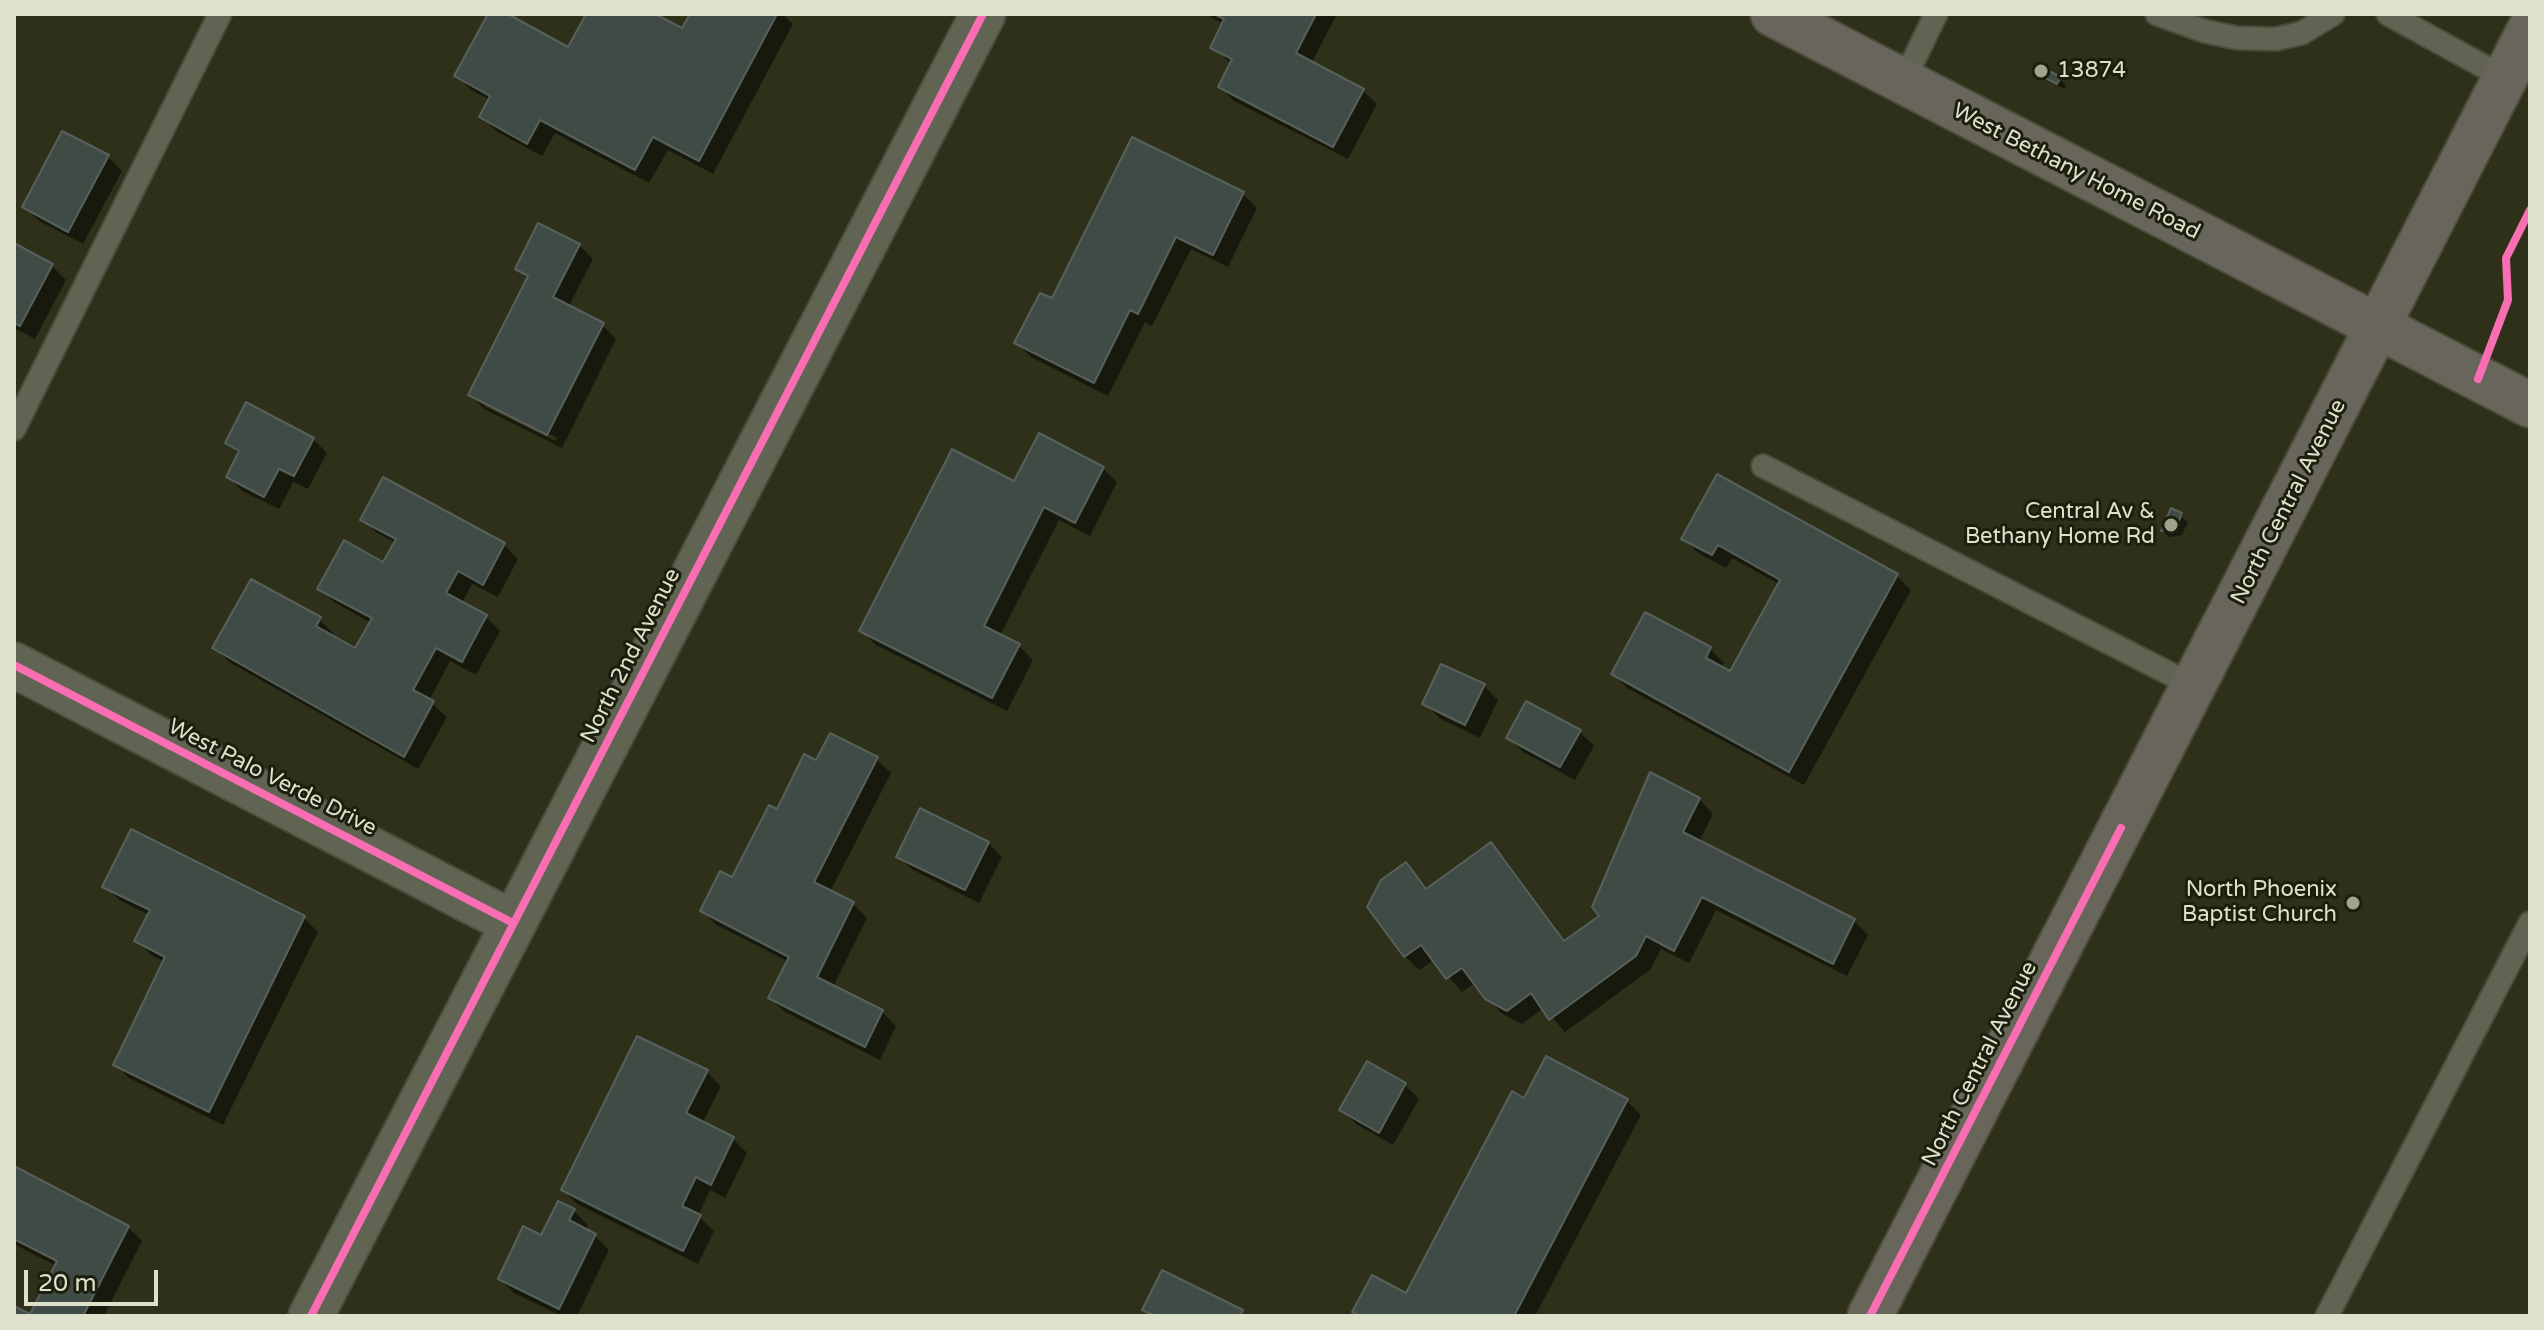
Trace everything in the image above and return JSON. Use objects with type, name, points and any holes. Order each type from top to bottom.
[{"type":"main road","name":"West Bethany Home Road","points":[[1773,14],[2530,405]]},
{"type":"main road","name":"North Central Avenue","points":[[1870,1316],[2530,29]]},
{"type":"street","name":"North 2nd Avenue","points":[[311,1316],[983,14]]},
{"type":"street","name":"West Palo Verde Drive","points":[[14,665],[513,923]]},
{"type":"lane","points":[[14,429],[220,14]]},
{"type":"lane","points":[[1903,82],[1936,14]]},
{"type":"lane","points":[[2157,14],[2204,31],[2237,38],[2276,39],[2302,33],[2333,14]]},
{"type":"lane","points":[[2288,14],[2302,33]]},
{"type":"lane","points":[[2388,14],[2505,78]]},
{"type":"lane","points":[[1763,466],[2194,686]]},
{"type":"lane","points":[[2327,1316],[2530,923]]},
{"type":"path","points":[[2500,322],[2508,300],[2506,258],[2530,210]]},
{"type":"building","points":[[488,14],[508,14],[568,47],[586,14],[655,14],[682,28],[690,14],[777,14],[699,161],[653,137],[635,170],[540,120],[527,144],[479,117],[490,96],[454,76]]},
{"type":"building","points":[[1214,14],[1316,14],[1296,53],[1364,89],[1333,147],[1218,87],[1232,59],[1210,48],[1224,19]]},
{"type":"building","points":[[2039,66],[2061,77],[2057,84],[2036,73]]},
{"type":"building","points":[[62,131],[109,155],[68,232],[22,207]]},
{"type":"building","points":[[1132,137],[1244,192],[1213,255],[1176,237],[1138,314],[1130,310],[1094,383],[1014,343],[1040,293],[1052,298]]},
{"type":"building","points":[[538,223],[580,244],[553,297],[604,323],[547,435],[468,395],[528,276],[515,269]]},
{"type":"building","points":[[14,243],[53,264],[20,326],[14,323]]},
{"type":"building","points":[[246,402],[314,438],[294,476],[279,469],[264,497],[226,477],[239,451],[225,443]]},
{"type":"building","points":[[1039,433],[1104,467],[1075,523],[1044,507],[984,626],[1020,644],[992,698],[859,631],[952,449],[1014,481]]},
{"type":"building","points":[[1717,474],[1898,574],[1789,772],[1611,674],[1645,612],[1711,647],[1706,658],[1730,671],[1780,580],[1718,545],[1712,555],[1681,539]]},
{"type":"building","points":[[383,477],[505,543],[483,585],[458,571],[446,593],[487,615],[462,662],[436,648],[413,690],[434,701],[404,757],[212,648],[251,579],[321,617],[316,626],[355,648],[372,618],[317,589],[344,540],[383,562],[396,539],[360,520]]},
{"type":"building","points":[[2171,508],[2182,513],[2176,529],[2161,531]]},
{"type":"building","points":[[1441,664],[1485,684],[1465,725],[1422,704]]},
{"type":"building","points":[[1526,701],[1581,730],[1560,767],[1506,738]]},
{"type":"building","points":[[830,733],[878,757],[814,882],[854,902],[817,977],[883,1010],[865,1047],[768,998],[789,957],[700,911],[720,871],[732,877],[769,805],[777,809],[804,754],[816,760]]},
{"type":"building","points":[[1650,772],[1700,798],[1683,832],[1855,919],[1833,964],[1702,897],[1674,951],[1646,936],[1636,956],[1549,1020],[1531,993],[1507,1011],[1485,999],[1462,968],[1446,979],[1421,945],[1404,957],[1367,907],[1381,880],[1406,862],[1426,889],[1491,842],[1564,941],[1599,916],[1592,907]]},
{"type":"building","points":[[920,808],[989,842],[965,890],[896,857]]},
{"type":"building","points":[[131,829],[305,916],[209,1112],[113,1065],[165,957],[134,941],[150,910],[102,887]]},
{"type":"building","points":[[637,1036],[708,1070],[686,1113],[734,1137],[711,1185],[696,1177],[682,1206],[701,1215],[683,1251],[561,1190]]},
{"type":"building","points":[[1546,1056],[1628,1099],[1514,1316],[1360,1316],[1352,1312],[1372,1275],[1406,1293],[1512,1091],[1524,1098]]},
{"type":"building","points":[[1367,1061],[1406,1083],[1379,1133],[1339,1110]]},
{"type":"building","points":[[14,1166],[129,1226],[83,1316],[14,1316],[14,1306],[30,1314],[57,1261],[14,1239]]},
{"type":"building","points":[[558,1201],[575,1209],[569,1220],[596,1234],[559,1309],[498,1279],[523,1226],[541,1235]]},
{"type":"building","points":[[1162,1270],[1243,1310],[1240,1316],[1155,1316],[1142,1310]]},
{"type":"cycle path","points":[[311,1316],[983,14]]},
{"type":"cycle path","points":[[2478,379],[2508,300],[2506,258],[2530,210]]},
{"type":"cycle path","points":[[14,665],[513,923]]},
{"type":"cycle path","points":[[1870,1316],[2121,828]]},
{"type":"place","name":"13874","points":[[2041,71]]},
{"type":"place","name":"Central Av & Bethany Home Rd","points":[[2171,525]]},
{"type":"place","name":"North Phoenix Baptist Church","points":[[2353,903]]}]
